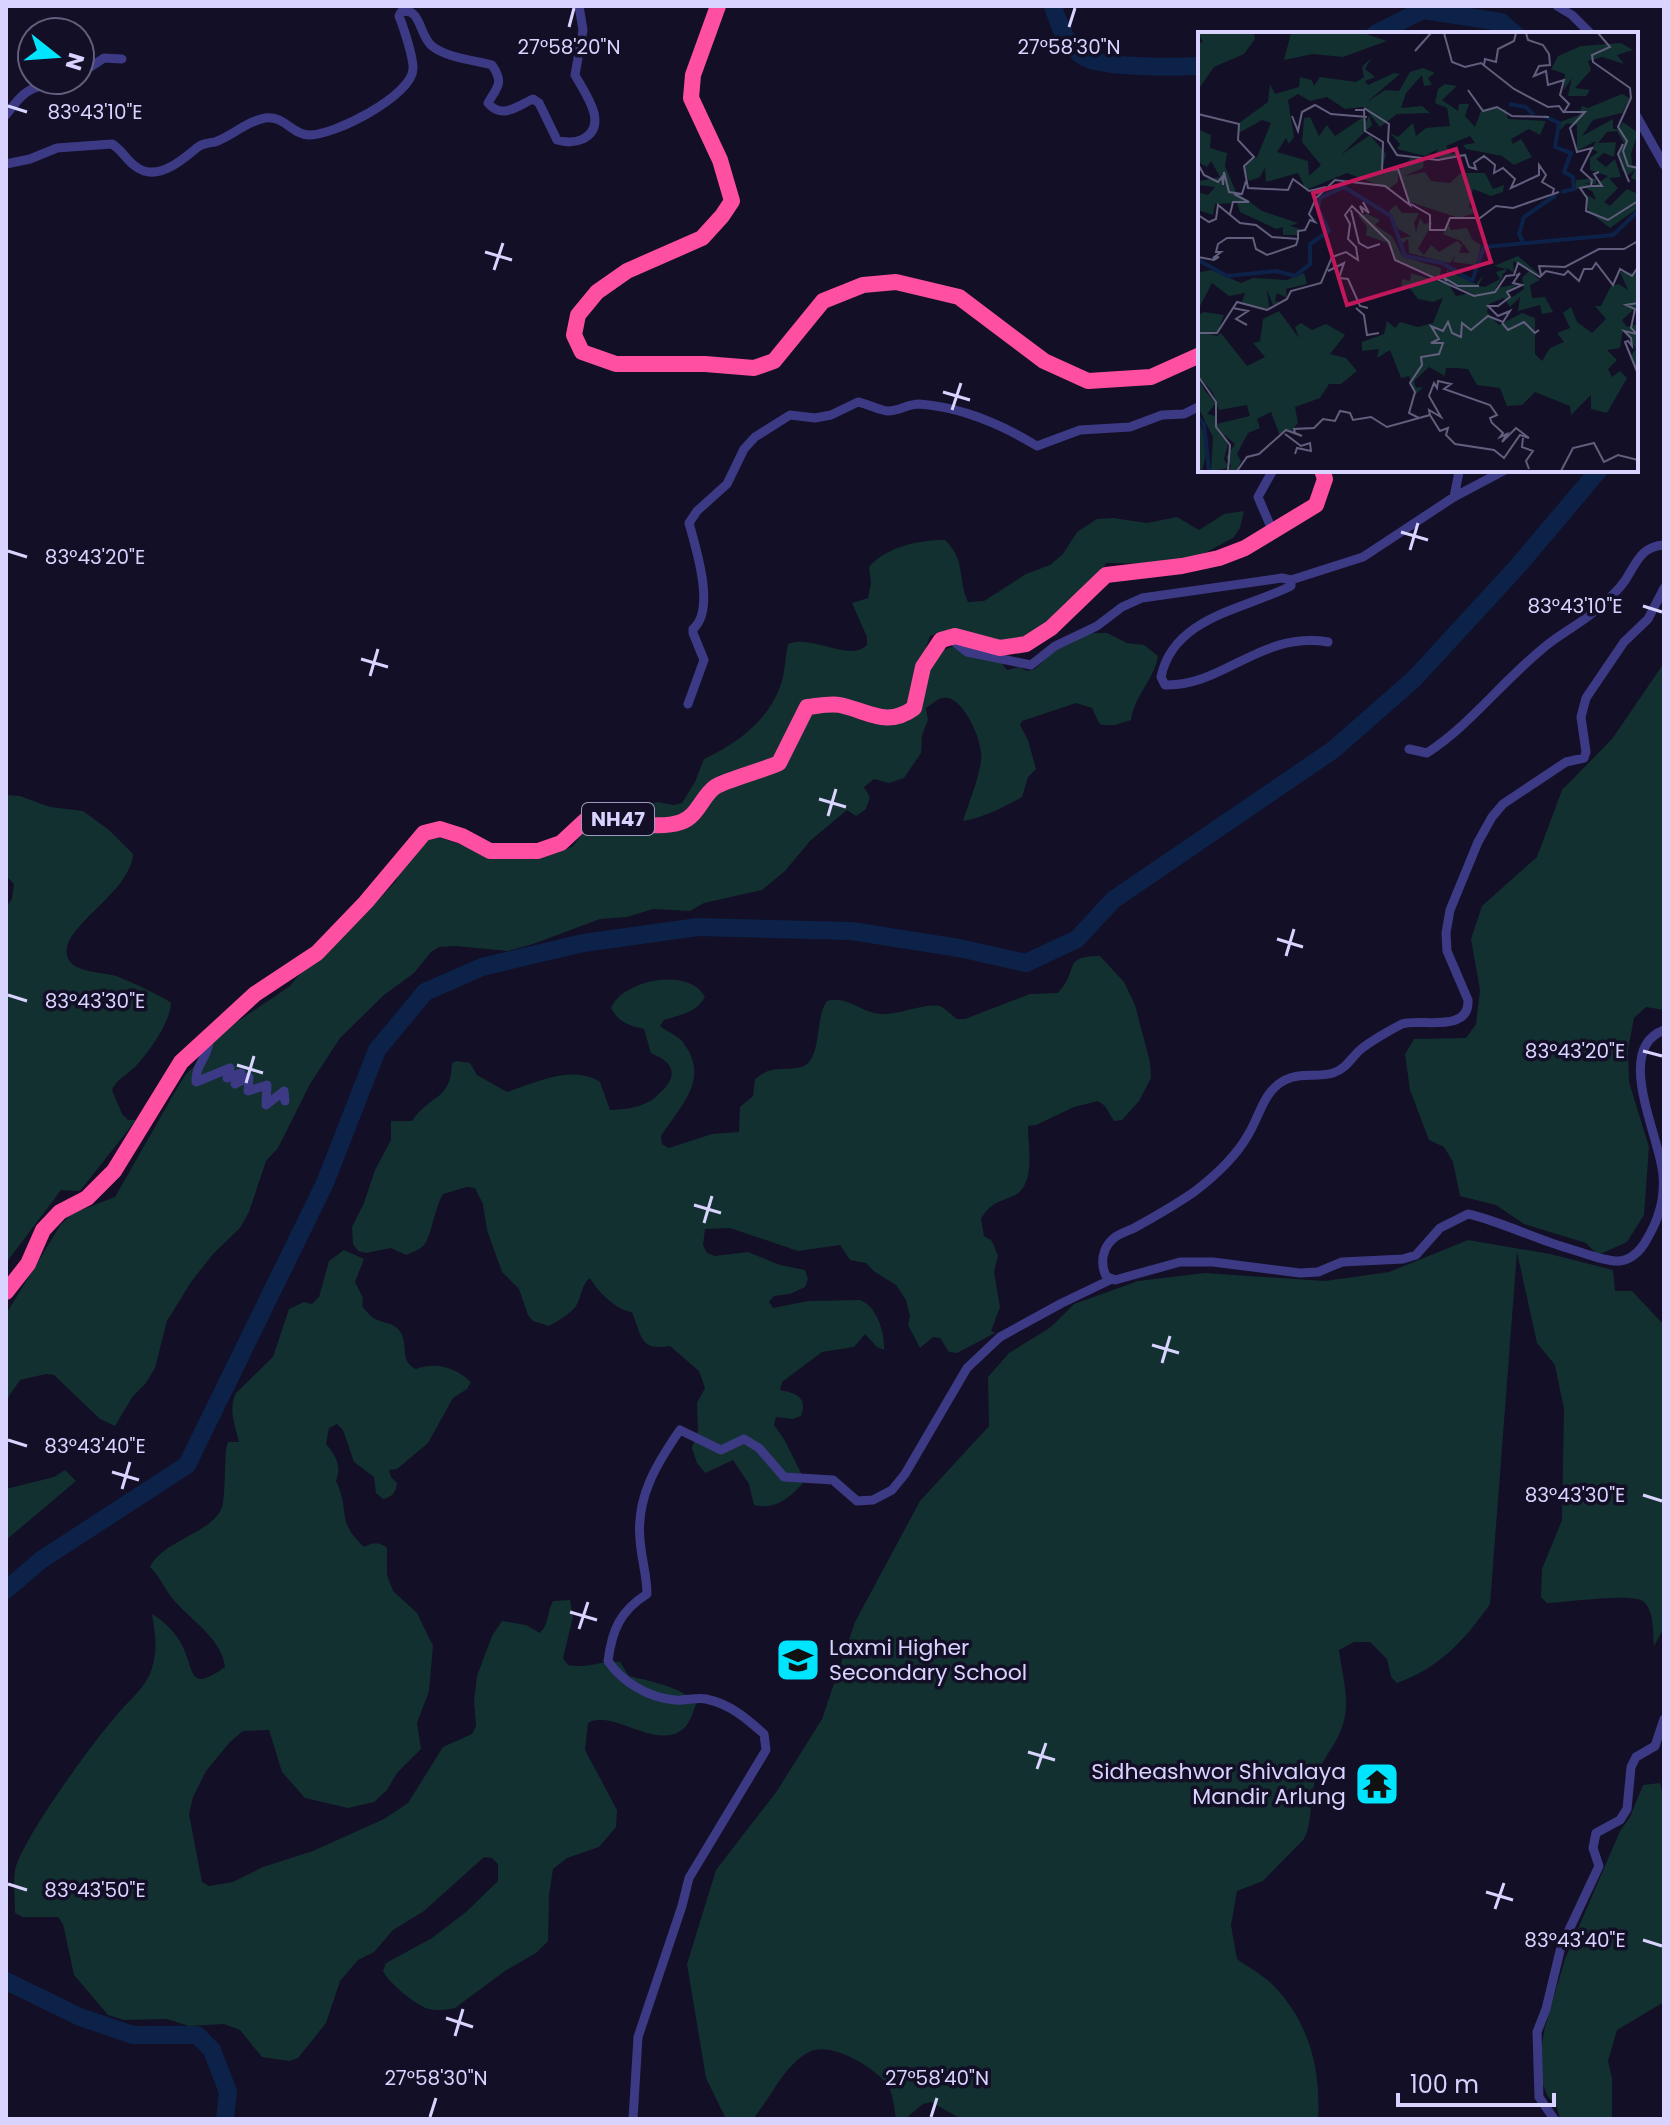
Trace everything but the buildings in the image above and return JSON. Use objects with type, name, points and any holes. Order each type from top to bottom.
[{"type":"highway","points":[[718,6],[693,75],[691,98],[720,160],[732,201],[702,238],[627,271],[597,292],[578,315],[574,335],[582,352],[616,364],[705,364],[754,368],[774,361],[823,301],[863,285],[896,282],[959,297],[1044,361],[1088,381],[1151,377],[1198,356]]},
{"type":"highway","points":[[949,638],[955,636],[1000,648],[1026,644],[1051,628],[1106,575],[1208,562],[1245,548],[1316,505],[1325,479],[1323,472]]},
{"type":"highway","name":"NH47","points":[[6,1292],[28,1264],[43,1230],[60,1212],[87,1198],[114,1171],[181,1062],[255,994],[317,953],[366,902],[424,833],[440,829],[462,836],[481,849],[490,851],[538,851],[561,843],[589,817],[650,825],[681,822],[698,809],[715,787],[779,763],[807,707],[837,704],[880,717],[902,716],[914,708],[923,667],[941,640],[949,638]]},
{"type":"street","points":[[9,162],[57,148],[112,144],[134,165],[146,172],[156,172],[189,155],[200,145],[215,142],[266,117],[285,121],[308,136],[340,129],[398,93],[410,79],[413,69],[399,16],[406,10],[413,12],[432,47],[468,61],[492,65],[500,84],[488,103],[493,109],[500,112],[513,109],[533,99],[539,103],[557,140],[567,143],[578,141],[588,136],[595,121],[591,99],[575,75],[582,42],[579,6]]},
{"type":"street","points":[[1557,6],[1572,15],[1589,32]]},
{"type":"street","points":[[96,63],[104,58],[122,59]]},
{"type":"street","points":[[6,115],[21,96]]},
{"type":"street","points":[[1638,119],[1664,165]]},
{"type":"street","points":[[688,704],[704,660],[693,633],[699,624],[704,598],[689,523],[697,511],[727,484],[744,449],[755,437],[790,415],[815,418],[831,415],[858,402],[887,411],[908,404],[936,406],[987,420],[1037,446],[1080,430],[1130,427],[1162,415],[1184,414],[1198,407]]},
{"type":"street","points":[[1272,472],[1258,497],[1273,532]]},
{"type":"street","points":[[1454,497],[1459,472]]},
{"type":"street","points":[[949,638],[967,652],[1031,665],[1069,638],[1097,626],[1122,607],[1142,598],[1282,578],[1291,580],[1363,557],[1454,497],[1501,472]]},
{"type":"street","points":[[1409,749],[1427,753],[1452,736],[1534,656],[1605,602],[1644,552],[1664,545]]},
{"type":"street","points":[[1291,580],[1291,586],[1206,620],[1183,638],[1163,664],[1161,677],[1165,685],[1183,686],[1273,645],[1306,639],[1328,642]]},
{"type":"street","points":[[1112,1279],[1106,1276],[1101,1266],[1102,1257],[1114,1238],[1180,1202],[1219,1173],[1249,1135],[1270,1092],[1282,1081],[1305,1074],[1324,1074],[1343,1069],[1366,1045],[1402,1024],[1433,1025],[1463,1015],[1468,1000],[1447,951],[1446,933],[1450,910],[1478,842],[1503,804],[1566,762],[1584,758],[1586,752],[1581,717],[1586,698],[1624,642],[1648,619],[1664,588]]},
{"type":"street","points":[[633,2119],[638,2037],[689,1878],[766,1750],[764,1734],[744,1715],[702,1698],[677,1701],[657,1697],[617,1674],[608,1661],[610,1639],[617,1621],[632,1604],[647,1594],[640,1539],[640,1505],[665,1451],[680,1430],[721,1450],[744,1439],[759,1448],[784,1477],[833,1480],[857,1501],[873,1500],[892,1490],[905,1474],[955,1385],[967,1368],[1000,1337],[1112,1279],[1126,1279],[1144,1270],[1180,1262],[1259,1266],[1300,1273],[1318,1272],[1342,1262],[1403,1259],[1416,1255],[1440,1228],[1468,1214],[1586,1253],[1617,1261],[1631,1258],[1643,1247],[1655,1226],[1662,1202],[1663,1175],[1659,1150],[1639,1072],[1644,1046],[1652,1035],[1664,1030]]},
{"type":"street","points":[[210,1036],[207,1052],[195,1070],[196,1082],[230,1068],[227,1078],[241,1073],[235,1084],[249,1077],[248,1091],[267,1085],[266,1105],[284,1091],[285,1101]]},
{"type":"street","points":[[1554,2119],[1539,2097],[1537,2032],[1546,2009],[1561,1947],[1599,1866],[1593,1848],[1596,1833],[1620,1820],[1627,1809],[1631,1767],[1636,1757],[1655,1746],[1664,1719]]},
{"type":"green space","points":[[1244,511],[1240,528],[1233,538],[1197,557],[1160,564],[1106,563],[1076,601],[1030,634],[1001,641],[947,631],[930,636],[919,668],[945,650],[968,646],[991,649],[1007,670],[1019,667],[1027,671],[1035,669],[1057,648],[1085,633],[1107,633],[1127,643],[1144,645],[1158,656],[1131,720],[1102,725],[1092,708],[1076,703],[1022,721],[1020,725],[1036,769],[1028,777],[1022,797],[1016,801],[963,821],[978,776],[980,745],[961,707],[955,701],[942,698],[926,708],[928,720],[922,735],[921,753],[904,778],[889,783],[874,779],[864,787],[870,797],[866,809],[856,816],[847,810],[810,841],[785,871],[762,890],[704,903],[690,911],[653,909],[627,917],[600,919],[508,951],[456,946],[439,947],[431,952],[414,973],[384,995],[340,1038],[310,1084],[278,1148],[266,1161],[249,1212],[240,1228],[213,1254],[191,1282],[167,1321],[155,1368],[115,1426],[100,1419],[54,1375],[20,1380],[9,1396],[6,1407],[6,1314],[61,1224],[73,1213],[115,1197],[176,1090],[186,1074],[203,1058],[209,1046],[231,1026],[290,986],[317,953],[366,913],[396,881],[406,858],[424,842],[441,838],[496,856],[545,857],[572,847],[586,829],[621,825],[628,820],[616,811],[658,802],[682,803],[704,759],[739,739],[767,711],[782,682],[788,644],[808,642],[851,651],[867,645],[867,637],[852,603],[868,598],[871,583],[869,567],[893,550],[924,541],[945,540],[959,562],[968,602],[984,601],[1026,574],[1050,565],[1063,554],[1077,532],[1097,519],[1147,523],[1177,517],[1199,530],[1224,514]]},
{"type":"green space","points":[[1664,663],[1664,1010],[1646,1007],[1634,1018],[1628,1050],[1629,1082],[1649,1147],[1644,1215],[1627,1242],[1598,1255],[1586,1243],[1524,1224],[1496,1205],[1460,1196],[1453,1162],[1444,1147],[1429,1140],[1410,1090],[1405,1054],[1414,1039],[1466,1038],[1476,1024],[1480,990],[1471,939],[1482,906],[1537,857],[1562,790],[1612,739]]},
{"type":"green space","points":[[6,795],[20,796],[50,807],[83,811],[109,830],[133,854],[121,882],[75,932],[68,944],[67,955],[69,961],[80,968],[116,976],[171,1003],[163,1028],[152,1045],[112,1090],[122,1114],[128,1120],[136,1120],[80,1191],[61,1190],[6,1263],[6,907],[12,899],[14,884],[6,876]]},
{"type":"green space","points":[[1100,956],[1124,982],[1135,1005],[1150,1062],[1151,1078],[1139,1101],[1122,1120],[1114,1121],[1098,1101],[1074,1107],[1028,1126],[1029,1166],[1025,1185],[1019,1192],[990,1207],[981,1219],[984,1236],[992,1241],[998,1256],[994,1272],[1000,1307],[991,1331],[995,1333],[957,1353],[949,1352],[940,1338],[933,1337],[920,1348],[908,1325],[910,1316],[906,1300],[896,1285],[866,1263],[850,1260],[840,1245],[798,1251],[730,1228],[705,1229],[703,1245],[707,1253],[715,1256],[748,1252],[780,1265],[805,1270],[808,1279],[805,1287],[790,1294],[774,1296],[769,1302],[773,1308],[808,1301],[860,1300],[871,1308],[881,1328],[884,1350],[865,1334],[854,1347],[822,1352],[782,1382],[780,1390],[799,1397],[803,1410],[801,1416],[793,1419],[776,1417],[774,1425],[805,1481],[789,1497],[776,1504],[754,1505],[749,1484],[733,1460],[705,1473],[697,1463],[692,1448],[698,1430],[697,1403],[705,1388],[699,1371],[670,1346],[647,1344],[632,1312],[608,1300],[590,1278],[576,1306],[567,1315],[549,1326],[533,1321],[519,1289],[502,1272],[487,1230],[483,1204],[475,1188],[467,1187],[443,1194],[426,1242],[416,1251],[406,1255],[391,1248],[366,1253],[358,1251],[353,1244],[352,1227],[391,1140],[391,1121],[412,1121],[444,1091],[452,1063],[470,1063],[477,1075],[507,1092],[554,1077],[589,1077],[600,1082],[610,1110],[639,1106],[656,1097],[671,1078],[668,1063],[651,1053],[644,1029],[625,1023],[611,1008],[628,990],[641,984],[671,979],[697,987],[705,997],[692,1010],[664,1020],[660,1026],[681,1040],[694,1066],[694,1078],[685,1101],[661,1136],[662,1144],[669,1148],[712,1134],[739,1132],[740,1107],[753,1096],[755,1079],[770,1071],[801,1067],[810,1061],[827,1001],[841,1000],[880,1014],[937,1006],[957,1019],[965,1019],[1030,994],[1058,993],[1075,962]]},
{"type":"green space","points":[[1468,1240],[1550,1254],[1613,1270],[1615,1291],[1632,1291],[1664,1325],[1664,1628],[1654,1646],[1650,1611],[1644,1602],[1637,1599],[1547,1603],[1541,1597],[1542,1569],[1562,1520],[1564,1409],[1555,1365],[1537,1343],[1517,1252],[1490,1604],[1450,1651],[1426,1669],[1397,1683],[1391,1677],[1387,1659],[1370,1642],[1354,1642],[1339,1650],[1346,1710],[1338,1737],[1316,1777],[1304,1839],[1263,1881],[1237,1891],[1231,1925],[1237,1959],[1273,1985],[1296,2014],[1315,2064],[1318,2119],[961,2119],[931,2102],[923,2104],[905,2119],[896,2119],[890,2090],[880,2076],[839,2052],[818,2049],[793,2065],[753,2119],[726,2119],[706,2078],[687,1964],[716,1870],[777,1791],[822,1719],[855,1622],[920,1501],[989,1426],[988,1377],[1009,1353],[1051,1327],[1074,1304],[1138,1281],[1205,1273],[1325,1281],[1389,1272]]},
{"type":"green space","points":[[344,1250],[364,1259],[355,1282],[363,1298],[362,1306],[375,1319],[399,1330],[411,1366],[416,1369],[446,1367],[471,1382],[467,1389],[453,1398],[428,1443],[397,1469],[389,1470],[397,1483],[395,1492],[389,1497],[383,1499],[376,1493],[374,1477],[354,1462],[343,1430],[337,1424],[329,1428],[326,1444],[337,1461],[336,1481],[350,1530],[364,1547],[376,1543],[387,1548],[387,1575],[393,1591],[417,1613],[433,1646],[429,1691],[417,1723],[421,1749],[374,1802],[348,1808],[305,1798],[282,1772],[269,1730],[243,1731],[206,1771],[193,1797],[189,1814],[202,1882],[209,1886],[233,1882],[384,1819],[408,1803],[443,1747],[472,1734],[476,1726],[474,1701],[477,1676],[492,1636],[502,1621],[526,1625],[540,1633],[553,1601],[570,1600],[573,1617],[563,1658],[568,1665],[620,1662],[629,1676],[673,1688],[697,1702],[688,1724],[675,1734],[650,1734],[610,1721],[588,1723],[585,1750],[617,1810],[616,1827],[599,1847],[567,1858],[553,1869],[548,1941],[536,1953],[505,1971],[455,2008],[445,2010],[429,2009],[417,2003],[396,1987],[383,1971],[386,1963],[432,1938],[466,1912],[498,1881],[498,1864],[492,1858],[484,1857],[424,1911],[393,1930],[374,1952],[358,1960],[340,1981],[326,2023],[298,2058],[289,2061],[262,2057],[240,2030],[224,2024],[189,2026],[167,2019],[124,2020],[108,2015],[74,1975],[63,1924],[58,1917],[23,1917],[15,1913],[14,1875],[30,1837],[60,1791],[149,1675],[155,1648],[152,1614],[178,1638],[192,1672],[199,1679],[225,1667],[218,1647],[172,1598],[150,1567],[165,1550],[217,1516],[223,1503],[228,1442],[239,1442],[232,1411],[236,1393],[273,1357],[289,1309],[304,1302],[312,1304],[319,1297],[329,1261]]},
{"type":"green space","points":[[65,1470],[76,1481],[6,1540],[6,1489],[54,1477]]},
{"type":"green space","points":[[1660,1783],[1664,1798],[1664,2002],[1617,2030],[1608,2061],[1612,2078],[1612,2119],[1560,2119],[1541,2079],[1539,2061],[1545,2027],[1565,1959],[1643,1785]]},
{"type":"waterway","points":[[1053,6],[1069,42],[1086,58],[1124,65],[1198,66]]},
{"type":"waterway","points":[[1379,32],[1423,10],[1501,22],[1513,32]]},
{"type":"waterway","points":[[6,1590],[41,1560],[187,1465],[325,1183],[377,1050],[425,992],[482,967],[583,943],[698,927],[851,931],[959,948],[1026,963],[1077,939],[1113,900],[1333,750],[1414,679],[1517,567],[1597,472]]},
{"type":"waterway","points":[[6,1981],[80,2017],[133,2035],[197,2035],[212,2050],[228,2092],[225,2119]]},
{"type":"place","name":"Laxmi Higher Secondary School","points":[[798,1660]]},
{"type":"place","name":"Sidheashwor Shivalaya Mandir Arlung","points":[[1377,1784]]}]
